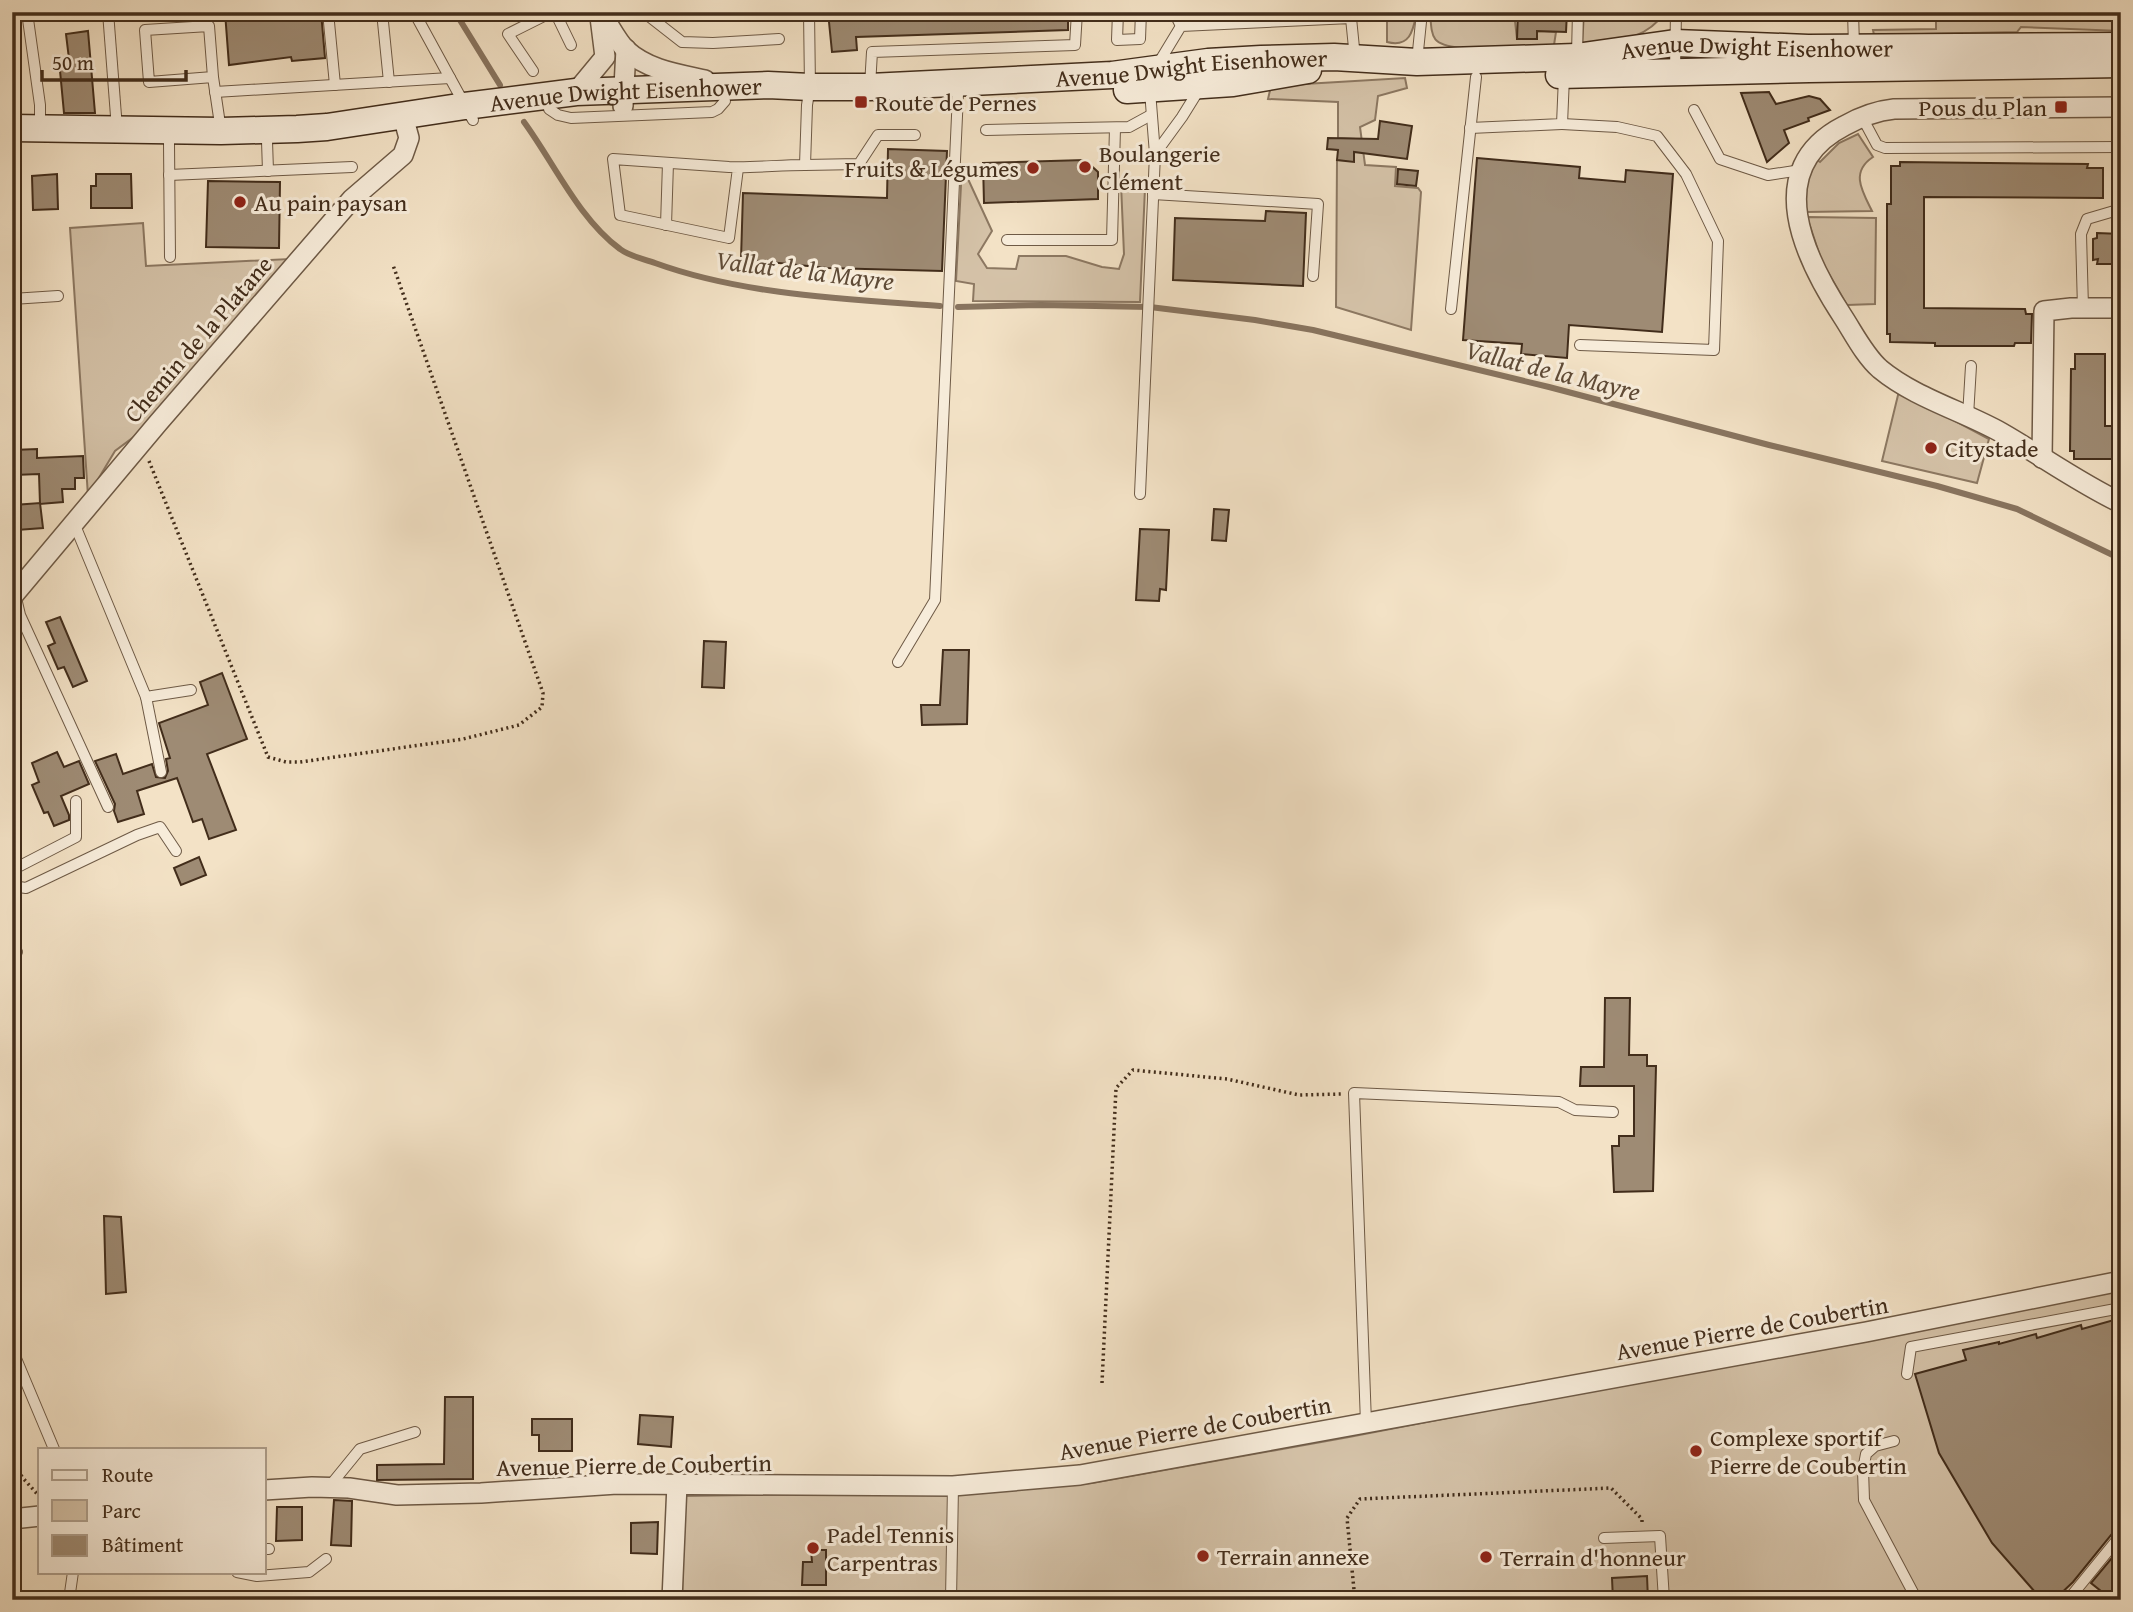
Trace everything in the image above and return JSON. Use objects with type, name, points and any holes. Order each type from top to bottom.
[{"type":"main road","name":"Avenue Dwight Eisenhower","points":[[469,113],[550,109],[623,99],[732,93],[768,85],[808,96],[892,101],[1031,88],[1151,91],[1264,79],[1327,67],[1476,77],[1570,66],[1675,43],[1755,47],[1854,58],[2121,65]]},
{"type":"main road","name":"Avenue Dwight Eisenhower","points":[[808,96],[870,87],[1151,91],[1208,62],[1261,58],[1355,58],[1675,72],[1854,58],[2121,46]]},
{"type":"main road","name":"Avenue Dwight Eisenhower","points":[[12,128],[221,131],[406,124],[576,92],[623,99]]},
{"type":"main road","name":"Avenue Dwight Eisenhower","points":[[12,140],[57,138],[169,143],[267,141],[377,136],[406,124]]},
{"type":"street","points":[[600,12],[626,49],[645,63],[661,71],[732,93]]},
{"type":"street","points":[[600,12],[606,57],[623,99]]},
{"type":"street","points":[[623,99],[626,49]]},
{"type":"street","points":[[576,92],[606,57]]},
{"type":"street","points":[[2121,107],[1894,109],[1862,117],[1829,134],[1808,155],[1801,170],[1796,207],[1798,226],[1822,286],[1879,368],[1896,380],[2000,432],[2121,503]]},
{"type":"street","name":"Chemin de la Platane","points":[[14,595],[140,444],[352,199],[403,155],[407,147],[406,124]]},
{"type":"street","points":[[2042,458],[2044,310],[2121,308]]},
{"type":"street","name":"Avenue Pierre de Coubertin","points":[[266,1490],[329,1487],[397,1495],[481,1493],[617,1484],[953,1486],[1080,1475],[1866,1332],[2121,1281]]},
{"type":"street","points":[[672,1600],[677,1484]]},
{"type":"street","points":[[12,1519],[38,1516]]},
{"type":"lane","points":[[27,12],[40,104],[40,129]]},
{"type":"lane","points":[[108,12],[117,130]]},
{"type":"lane","points":[[328,12],[335,85]]},
{"type":"lane","points":[[382,12],[389,82]]},
{"type":"lane","points":[[414,12],[469,113]]},
{"type":"lane","points":[[533,71],[508,34],[554,12],[571,44]]},
{"type":"lane","points":[[648,12],[650,17],[682,42],[779,39]]},
{"type":"lane","points":[[805,165],[808,12]]},
{"type":"lane","points":[[870,87],[872,52],[1076,45],[1077,12]]},
{"type":"lane","points":[[1118,12],[1117,40],[1140,38],[1141,12]]},
{"type":"lane","points":[[1174,12],[1181,26]]},
{"type":"lane","points":[[986,130],[1129,127],[1151,91],[1185,12]]},
{"type":"lane","points":[[1418,62],[1422,12]]},
{"type":"lane","points":[[1562,124],[1578,12]]},
{"type":"lane","points":[[1675,72],[1676,12]]},
{"type":"lane","points":[[1853,12],[1854,58]]},
{"type":"lane","points":[[1181,26],[1351,15],[1355,58]]},
{"type":"lane","points":[[213,77],[149,82],[145,30],[209,26],[221,131]]},
{"type":"lane","points":[[1451,309],[1476,77]]},
{"type":"lane","points":[[215,92],[450,78]]},
{"type":"lane","points":[[1155,154],[1201,86]]},
{"type":"lane","points":[[1140,494],[1155,154],[1151,91]]},
{"type":"lane","points":[[550,109],[558,115],[571,118],[712,112],[732,93]]},
{"type":"lane","points":[[898,662],[934,600],[958,94]]},
{"type":"lane","points":[[1694,110],[1720,159],[1768,175],[1801,170]]},
{"type":"lane","points":[[1862,117],[1877,145],[1885,148],[2121,147]]},
{"type":"lane","points":[[1471,128],[1562,124],[1617,127],[1657,136],[1686,174],[1718,241],[1714,350],[1580,345]]},
{"type":"lane","points":[[1007,240],[1112,240],[1115,128]]},
{"type":"lane","points":[[738,167],[729,238],[620,215],[613,159],[763,168],[780,165],[859,164],[878,135],[915,135]]},
{"type":"lane","points":[[267,141],[268,171]]},
{"type":"lane","points":[[169,143],[170,257]]},
{"type":"lane","points":[[666,225],[668,163]]},
{"type":"lane","points":[[169,175],[352,167]]},
{"type":"lane","points":[[1153,194],[1318,204],[1313,276]]},
{"type":"lane","points":[[2083,308],[2081,234],[2087,219],[2121,209]]},
{"type":"lane","points":[[12,299],[58,296]]},
{"type":"lane","points":[[1968,417],[1971,366]]},
{"type":"lane","points":[[74,523],[146,697],[161,772]]},
{"type":"lane","points":[[12,560],[14,595],[20,615],[108,807]]},
{"type":"lane","points":[[146,697],[191,690]]},
{"type":"lane","points":[[12,870],[76,837],[76,801]]},
{"type":"lane","points":[[12,886],[26,888],[136,835],[160,827],[176,851]]},
{"type":"lane","points":[[1366,1423],[1354,1093],[1559,1102],[1575,1110],[1613,1112]]},
{"type":"lane","points":[[15,1286],[12,1347],[54,1448]]},
{"type":"lane","points":[[1907,1374],[1911,1348],[2121,1308]]},
{"type":"lane","points":[[329,1487],[360,1449],[415,1432]]},
{"type":"lane","points":[[1894,1441],[1875,1446],[1866,1454],[1863,1470],[1864,1500],[1917,1600]]},
{"type":"lane","points":[[951,1600],[953,1486]]},
{"type":"lane","points":[[2068,1600],[2121,1535]]},
{"type":"lane","points":[[1604,1538],[1660,1536],[1664,1600]]},
{"type":"lane","points":[[247,1574],[257,1576],[309,1572],[326,1559]]},
{"type":"lane","points":[[69,1600],[73,1574]]},
{"type":"path","points":[[140,444],[268,757],[286,762],[300,762],[463,739],[519,725],[542,706],[543,693],[393,265]]},
{"type":"path","points":[[1102,1383],[1116,1088],[1133,1070],[1227,1079],[1299,1095],[1354,1093]]},
{"type":"path","points":[[12,1455],[22,1477],[38,1496]]},
{"type":"path","points":[[1355,1600],[1347,1518],[1360,1499],[1611,1488],[1642,1519],[1641,1537]]},
{"type":"green space","points":[[1387,12],[1417,12],[1412,31],[1401,43],[1387,42]]},
{"type":"green space","points":[[1430,12],[1514,12],[1517,39],[1536,39],[1537,31],[1556,32],[1554,45],[1450,46],[1435,39]]},
{"type":"green space","points":[[1584,12],[1665,12],[1657,22],[1639,34],[1582,47]]},
{"type":"green space","points":[[1936,12],[2121,12],[2121,31],[2021,27],[2017,32],[1874,35],[1873,30],[1936,29]]},
{"type":"green space","points":[[1405,78],[1407,88],[1378,96],[1375,120],[1360,127],[1365,165],[1396,167],[1395,186],[1418,188],[1421,192],[1411,330],[1336,307],[1337,160],[1354,139],[1338,138],[1338,102],[1268,99],[1271,86]]},
{"type":"green space","points":[[1858,134],[1873,157],[1866,163],[1860,175],[1862,189],[1872,211],[1806,212],[1805,184],[1816,159],[1820,162],[1839,143]]},
{"type":"green space","points":[[962,166],[992,231],[978,254],[987,268],[1016,269],[1019,256],[1066,256],[1102,267],[1119,269],[1124,254],[1121,184],[1145,188],[1140,302],[973,301],[974,284],[956,281]]},
{"type":"green space","points":[[1807,217],[1876,218],[1875,304],[1847,305],[1822,262]]},
{"type":"green space","points":[[143,223],[146,266],[289,259],[147,427],[115,451],[88,496],[70,228]]},
{"type":"green space","points":[[1899,391],[1989,439],[1977,483],[1882,461]]},
{"type":"green space","name":"Complexe sportif Pierre de Coubertin","points":[[2121,1287],[2121,1600],[682,1600],[684,1496],[998,1491],[1092,1483],[1349,1437]]},
{"type":"building","points":[[225,12],[321,12],[325,58],[292,61],[291,57],[229,65]]},
{"type":"building","points":[[828,12],[1068,12],[1068,30],[856,37],[857,50],[832,52]]},
{"type":"building","points":[[1518,12],[1567,12],[1566,32],[1537,31],[1537,39],[1517,39]]},
{"type":"building","points":[[88,31],[95,113],[64,113],[59,60],[69,59],[66,34]]},
{"type":"building","points":[[1769,92],[1776,104],[1809,96],[1820,99],[1830,110],[1784,130],[1789,143],[1767,162],[1741,93]]},
{"type":"building","points":[[1380,121],[1412,126],[1407,159],[1354,152],[1354,162],[1337,160],[1338,150],[1327,149],[1328,138],[1378,139]]},
{"type":"building","points":[[888,149],[947,151],[942,271],[827,268],[741,259],[743,193],[887,198]]},
{"type":"building","points":[[1477,158],[1580,167],[1579,178],[1625,182],[1626,170],[1673,174],[1662,332],[1569,325],[1567,358],[1521,354],[1522,344],[1463,340]]},
{"type":"building","points":[[1085,160],[1098,172],[1098,199],[984,203],[983,163]]},
{"type":"building","points":[[1900,162],[2088,164],[2087,168],[2103,168],[2103,198],[1924,197],[1924,308],[2025,309],[2026,314],[2032,314],[2031,343],[2015,343],[2014,346],[1935,346],[1935,343],[1890,342],[1890,334],[1887,334],[1887,204],[1891,204],[1891,166],[1900,166]]},
{"type":"building","points":[[1398,169],[1418,171],[1416,186],[1397,184]]},
{"type":"building","points":[[57,174],[58,209],[33,210],[32,176]]},
{"type":"building","points":[[96,174],[131,174],[132,208],[91,208],[91,186],[96,186]]},
{"type":"building","points":[[208,181],[280,182],[279,248],[206,247]]},
{"type":"building","points":[[1266,211],[1306,213],[1303,286],[1173,280],[1175,218],[1265,221]]},
{"type":"building","points":[[2097,233],[2121,234],[2121,264],[2097,264],[2098,259],[2093,260],[2093,239],[2097,238]]},
{"type":"building","points":[[2075,354],[2105,354],[2105,426],[2121,426],[2121,459],[2074,459],[2074,451],[2070,451],[2071,369],[2075,369]]},
{"type":"building","points":[[37,449],[37,458],[83,456],[84,478],[75,478],[75,489],[62,489],[63,502],[40,504],[39,474],[14,475],[13,450]]},
{"type":"building","points":[[40,503],[43,528],[17,530],[14,505]]},
{"type":"building","points":[[1214,509],[1229,510],[1226,541],[1212,540]]},
{"type":"building","points":[[1140,529],[1169,530],[1166,590],[1160,589],[1159,601],[1136,600]]},
{"type":"building","points":[[60,617],[87,681],[73,687],[64,667],[58,669],[48,646],[55,643],[46,622]]},
{"type":"building","points":[[704,641],[726,642],[724,688],[702,687]]},
{"type":"building","points":[[943,650],[969,650],[967,724],[922,725],[921,705],[940,705]]},
{"type":"building","points":[[222,673],[247,739],[207,754],[236,830],[209,839],[202,819],[193,822],[177,778],[137,791],[144,814],[118,822],[114,811],[115,804],[95,761],[116,754],[123,774],[152,764],[156,777],[165,778],[168,771],[166,759],[170,758],[159,723],[208,705],[200,682]]},
{"type":"building","points":[[57,752],[64,767],[79,761],[89,784],[61,796],[69,820],[54,826],[48,812],[44,813],[32,785],[39,782],[32,763]]},
{"type":"building","points":[[199,857],[206,875],[181,885],[174,868]]},
{"type":"building","points":[[1605,998],[1630,998],[1629,1055],[1647,1055],[1647,1066],[1656,1066],[1653,1191],[1614,1192],[1612,1146],[1619,1146],[1619,1136],[1634,1136],[1634,1086],[1580,1086],[1581,1067],[1604,1067]]},
{"type":"building","points":[[104,1216],[121,1217],[126,1292],[106,1294]]},
{"type":"building","points":[[2121,1318],[2121,1528],[2115,1530],[2073,1582],[2054,1600],[2042,1600],[1992,1543],[1939,1453],[1915,1374],[1966,1360],[1963,1350],[2036,1334],[2037,1338],[2081,1325],[2082,1329]]},
{"type":"building","points":[[445,1397],[473,1397],[473,1479],[377,1480],[377,1465],[444,1464]]},
{"type":"building","points":[[640,1415],[673,1417],[671,1447],[638,1444]]},
{"type":"building","points":[[532,1419],[572,1419],[572,1451],[539,1451],[539,1435],[532,1435]]},
{"type":"building","points":[[334,1500],[352,1501],[351,1546],[331,1545]]},
{"type":"building","points":[[277,1507],[302,1507],[302,1540],[276,1541]]},
{"type":"building","points":[[658,1522],[657,1554],[631,1553],[631,1523]]},
{"type":"building","points":[[2121,1547],[2121,1587],[2111,1599],[2091,1583]]},
{"type":"building","points":[[811,1550],[826,1550],[826,1585],[802,1585],[803,1562],[812,1562]]},
{"type":"building","points":[[1647,1576],[1648,1600],[1613,1600],[1612,1578]]},
{"type":"waterway","name":"Vallat de la Mayre","points":[[455,12],[500,85]]},
{"type":"waterway","name":"Vallat de la Mayre","points":[[524,122],[592,222],[605,237],[628,254],[689,274],[759,289],[832,298],[940,306]]},
{"type":"waterway","name":"Vallat de la Mayre","points":[[958,307],[1150,307],[1313,330],[1937,486],[2017,509],[2121,559]]},
{"type":"place","name":"Route de Pernes","points":[[861,102]]},
{"type":"place","name":"Pous du Plan","points":[[2061,107]]},
{"type":"place","name":"Boulangerie Clément","points":[[1085,167]]},
{"type":"place","name":"Fruits & Légumes","points":[[1033,168]]},
{"type":"place","name":"Au pain paysan","points":[[240,202]]},
{"type":"place","name":"Citystade","points":[[1931,448]]},
{"type":"place","name":"Complexe sportif Pierre de Coubertin","points":[[1696,1451]]},
{"type":"place","name":"Padel Tennis Carpentras","points":[[813,1548]]},
{"type":"place","name":"Terrain annexe","points":[[1203,1556]]},
{"type":"place","name":"Terrain d'honneur","points":[[1486,1557]]}]
